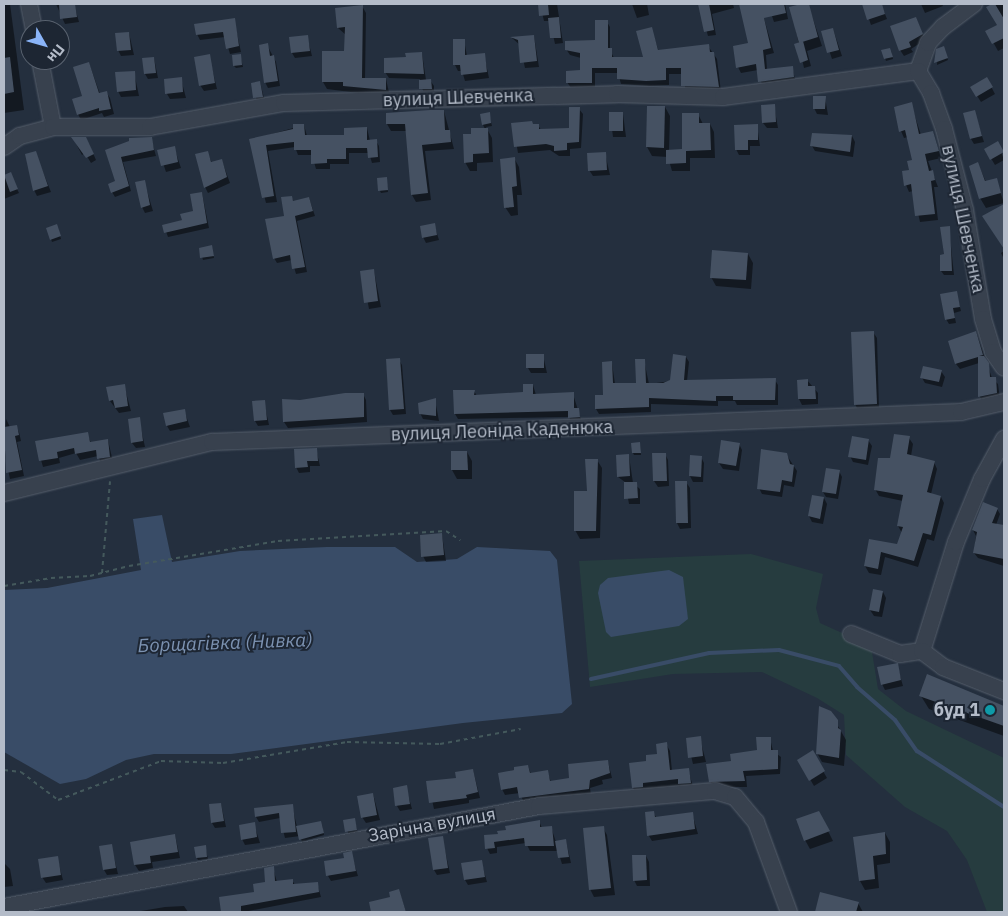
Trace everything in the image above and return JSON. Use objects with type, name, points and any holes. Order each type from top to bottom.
[{"type":"street","points":[[29,4],[32,20]]},
{"type":"street","points":[[918,71],[928,43],[943,27],[974,4]]},
{"type":"street","points":[[42,70],[53,127]]},
{"type":"street","name":"вулиця Шевченка","points":[[4,147],[20,136],[53,127],[150,127],[284,103],[334,99],[433,100],[617,94],[722,97],[918,71],[931,93],[944,129],[965,210],[983,319],[993,352],[1004,368]]},
{"type":"street","name":"вулиця Леоніда Каденюка","points":[[4,493],[212,442],[961,412],[1004,402]]},
{"type":"street","points":[[922,651],[956,542],[982,479],[1004,439]]},
{"type":"street","points":[[851,634],[900,654],[922,651],[943,667],[1004,691]]},
{"type":"street","name":"Зарічна вулиця","points":[[4,907],[539,806],[715,791],[735,797],[756,822],[789,912]]},
{"type":"path","points":[[102,573],[112,491],[108,467]]},
{"type":"path","points":[[4,586],[102,573],[278,541],[446,531],[460,540]]},
{"type":"path","points":[[4,770],[21,772],[58,800],[161,762],[223,763],[347,742],[440,744],[521,729]]},
{"type":"green space","points":[[751,554],[823,574],[816,608],[820,623],[871,646],[878,689],[906,711],[1004,758],[1004,912],[987,912],[967,860],[947,831],[905,807],[846,755],[844,715],[817,698],[762,672],[673,674],[590,687],[579,561]]},
{"type":"water","points":[[162,515],[172,562],[240,551],[327,547],[395,547],[417,562],[457,559],[477,547],[550,551],[557,560],[572,704],[562,713],[463,723],[231,754],[154,754],[126,760],[86,779],[60,784],[4,752],[4,590],[47,588],[141,570],[133,519]]},
{"type":"water","points":[[669,570],[683,577],[688,619],[679,626],[611,637],[606,632],[598,593],[600,585],[608,578]]},
{"type":"building","points":[[59,4],[75,4],[77,17],[60,19]]},
{"type":"building","points":[[538,4],[548,4],[549,15],[539,16]]},
{"type":"building","points":[[698,4],[709,4],[714,30],[704,32]]},
{"type":"building","points":[[739,4],[784,4],[786,13],[764,18],[771,48],[763,50],[765,69],[793,66],[794,77],[758,82],[756,64],[736,68],[733,46],[748,43]]},
{"type":"building","points":[[809,4],[818,37],[799,43],[789,7]]},
{"type":"building","points":[[862,4],[882,4],[885,14],[867,20]]},
{"type":"building","points":[[995,4],[1004,19],[1004,38],[992,44],[985,31],[997,25],[986,7]]},
{"type":"building","points":[[363,5],[362,78],[386,78],[386,90],[343,86],[343,82],[322,82],[322,51],[344,51],[345,27],[337,28],[335,8]]},
{"type":"building","points":[[559,17],[561,38],[550,38],[548,18]]},
{"type":"building","points":[[916,17],[923,34],[909,42],[911,47],[899,51],[890,26]]},
{"type":"building","points":[[235,18],[239,46],[226,49],[223,32],[196,35],[194,24]]},
{"type":"building","points":[[595,20],[608,20],[608,48],[612,48],[612,57],[643,57],[636,31],[652,27],[658,50],[709,44],[710,52],[714,52],[719,87],[681,86],[681,68],[666,68],[666,80],[646,81],[617,79],[617,68],[592,68],[592,83],[566,83],[566,71],[580,70],[580,53],[565,50],[565,41],[595,40]]},
{"type":"building","points":[[833,28],[839,50],[827,53],[821,31]]},
{"type":"building","points":[[129,32],[131,50],[117,51],[115,33]]},
{"type":"building","points":[[308,35],[310,51],[291,53],[289,37]]},
{"type":"building","points":[[534,35],[537,61],[520,63],[518,40],[510,37]]},
{"type":"building","points":[[453,39],[465,39],[465,55],[485,53],[487,72],[461,75],[460,65],[453,65]]},
{"type":"building","points":[[803,41],[808,60],[800,63],[794,44]]},
{"type":"building","points":[[268,43],[270,56],[274,55],[278,81],[264,83],[259,45]]},
{"type":"building","points":[[944,46],[948,58],[934,63],[936,49]]},
{"type":"building","points":[[890,48],[893,57],[884,59],[881,50]]},
{"type":"building","points":[[422,52],[424,74],[384,73],[384,58],[406,57],[405,53]]},
{"type":"building","points":[[210,54],[215,83],[199,86],[194,57]]},
{"type":"building","points":[[241,54],[242,65],[233,66],[232,55]]},
{"type":"building","points":[[10,57],[14,92],[4,94],[4,58]]},
{"type":"building","points":[[154,57],[156,73],[144,74],[142,58]]},
{"type":"building","points":[[89,62],[99,93],[107,91],[111,109],[99,111],[99,108],[77,115],[72,99],[82,96],[73,67]]},
{"type":"building","points":[[135,71],[136,90],[117,92],[115,72]]},
{"type":"building","points":[[182,77],[183,92],[165,94],[164,79]]},
{"type":"building","points":[[987,77],[993,87],[976,97],[970,87]]},
{"type":"building","points":[[431,79],[432,89],[419,89],[419,80]]},
{"type":"building","points":[[260,81],[263,97],[253,98],[251,83]]},
{"type":"building","points":[[813,96],[826,96],[825,109],[813,109]]},
{"type":"building","points":[[912,102],[919,134],[933,131],[939,151],[925,154],[929,171],[933,170],[935,180],[931,181],[935,214],[915,216],[911,184],[904,186],[902,171],[909,170],[907,161],[912,160],[905,130],[899,132],[894,107]]},
{"type":"building","points":[[775,104],[776,122],[762,123],[761,105]]},
{"type":"building","points":[[647,106],[665,106],[664,148],[646,147]]},
{"type":"building","points":[[569,107],[580,107],[579,142],[567,143],[567,150],[554,151],[554,146],[546,144],[514,147],[511,123],[532,121],[533,124],[539,124],[539,129],[569,128]]},
{"type":"building","points":[[444,110],[445,130],[450,130],[451,142],[422,145],[428,193],[411,195],[405,124],[386,124],[386,113]]},
{"type":"building","points":[[975,110],[982,136],[970,139],[963,113]]},
{"type":"building","points":[[490,112],[491,123],[482,125],[480,114]]},
{"type":"building","points":[[609,112],[623,112],[623,131],[609,131]]},
{"type":"building","points":[[682,113],[699,113],[699,123],[710,123],[711,150],[686,151],[686,163],[666,164],[666,150],[682,149]]},
{"type":"building","points":[[293,124],[304,124],[305,135],[344,135],[344,128],[367,127],[367,140],[377,139],[378,157],[368,158],[367,148],[346,148],[346,159],[327,159],[327,163],[311,164],[311,150],[294,150],[294,142],[266,145],[274,196],[262,198],[249,139],[293,129]]},
{"type":"building","points":[[758,124],[758,140],[748,140],[748,150],[735,150],[734,125]]},
{"type":"building","points":[[471,128],[488,128],[489,153],[473,154],[473,162],[464,163],[463,134],[471,134]]},
{"type":"building","points":[[812,133],[852,135],[850,152],[810,146]]},
{"type":"building","points":[[71,137],[86,137],[94,154],[86,158]]},
{"type":"building","points":[[152,137],[154,150],[121,157],[129,186],[111,193],[108,184],[115,181],[105,150],[129,141],[129,138]]},
{"type":"building","points":[[998,141],[1004,152],[990,160],[984,149]]},
{"type":"building","points":[[175,146],[178,162],[161,166],[157,150]]},
{"type":"building","points":[[36,151],[48,186],[33,191],[25,154]]},
{"type":"building","points":[[208,151],[211,162],[222,159],[227,177],[204,188],[195,154]]},
{"type":"building","points":[[606,152],[607,170],[588,171],[587,153]]},
{"type":"building","points":[[515,157],[517,186],[512,187],[514,207],[504,208],[500,159]]},
{"type":"building","points":[[978,162],[985,181],[997,178],[1001,193],[979,199],[969,166]]},
{"type":"building","points":[[11,172],[18,189],[10,192],[4,175]]},
{"type":"building","points":[[387,177],[388,190],[378,191],[377,178]]},
{"type":"building","points":[[145,180],[150,205],[141,208],[135,182]]},
{"type":"building","points":[[202,192],[207,223],[164,233],[162,225],[182,220],[180,214],[193,211],[190,194]]},
{"type":"building","points":[[292,196],[293,201],[309,197],[313,211],[295,216],[305,267],[292,269],[290,255],[273,259],[265,219],[284,216],[281,197]]},
{"type":"building","points":[[1004,204],[1004,249],[982,216]]},
{"type":"building","points":[[435,223],[437,235],[422,238],[420,226]]},
{"type":"building","points":[[57,224],[61,236],[50,240],[46,228]]},
{"type":"building","points":[[950,226],[952,271],[940,271],[940,255],[944,254],[940,227]]},
{"type":"building","points":[[212,245],[214,256],[200,258],[199,248]]},
{"type":"building","points":[[712,250],[748,253],[746,280],[710,278]]},
{"type":"building","points":[[374,269],[378,301],[364,303],[360,271]]},
{"type":"building","points":[[957,291],[960,307],[953,308],[955,318],[945,320],[940,294]]},
{"type":"building","points":[[874,331],[877,404],[854,405],[851,332]]},
{"type":"building","points":[[976,331],[983,355],[979,356],[984,356],[989,363],[990,377],[996,377],[997,393],[978,397],[978,357],[955,364],[948,341]]},
{"type":"building","points":[[526,354],[544,354],[544,368],[526,368]]},
{"type":"building","points":[[673,354],[686,356],[684,380],[776,378],[775,400],[733,400],[733,396],[716,396],[716,401],[649,398],[649,407],[595,409],[595,395],[603,395],[602,362],[612,361],[613,383],[636,383],[635,359],[645,359],[646,383],[663,383],[670,380]]},
{"type":"building","points":[[400,358],[404,409],[389,410],[386,359]]},
{"type":"building","points":[[923,366],[942,370],[939,382],[920,378]]},
{"type":"building","points":[[808,379],[808,386],[815,386],[816,399],[798,399],[797,380]]},
{"type":"building","points":[[125,384],[128,406],[115,408],[113,400],[109,401],[106,387]]},
{"type":"building","points":[[523,384],[533,384],[533,394],[574,392],[574,408],[579,408],[580,417],[568,418],[568,411],[454,414],[453,390],[475,390],[474,395],[523,392]]},
{"type":"building","points":[[345,393],[364,393],[364,417],[283,422],[282,399],[300,400]]},
{"type":"building","points":[[436,398],[436,416],[419,414],[418,403]]},
{"type":"building","points":[[265,400],[267,420],[254,421],[252,401]]},
{"type":"building","points":[[185,409],[187,421],[166,426],[163,413]]},
{"type":"building","points":[[140,417],[143,441],[131,443],[128,419]]},
{"type":"building","points":[[17,425],[19,435],[15,436],[22,470],[6,473],[4,427]]},
{"type":"building","points":[[88,432],[90,442],[108,439],[110,457],[97,459],[96,450],[75,454],[74,448],[57,452],[58,458],[39,461],[35,441]]},
{"type":"building","points":[[894,434],[910,436],[907,454],[935,461],[927,492],[941,496],[931,535],[923,533],[914,561],[881,552],[878,569],[864,566],[869,539],[897,544],[903,527],[897,526],[903,495],[874,490],[878,458],[890,458]]},
{"type":"building","points":[[852,436],[869,439],[866,460],[848,457]]},
{"type":"building","points":[[721,440],[740,443],[736,466],[718,463]]},
{"type":"building","points":[[640,442],[641,453],[632,453],[631,443]]},
{"type":"building","points":[[317,448],[318,461],[307,461],[308,467],[295,468],[294,449]]},
{"type":"building","points":[[761,449],[787,453],[790,464],[794,465],[792,482],[782,480],[780,492],[757,489]]},
{"type":"building","points":[[451,451],[467,451],[468,470],[451,470]]},
{"type":"building","points":[[652,453],[666,453],[667,481],[653,481]]},
{"type":"building","points":[[629,454],[630,476],[617,477],[616,455]]},
{"type":"building","points":[[690,455],[702,456],[701,477],[689,476]]},
{"type":"building","points":[[585,459],[598,459],[596,531],[574,531],[574,491],[587,491]]},
{"type":"building","points":[[826,468],[840,470],[836,494],[822,492]]},
{"type":"building","points":[[675,481],[687,481],[688,523],[676,523]]},
{"type":"building","points":[[624,482],[637,482],[638,498],[624,499]]},
{"type":"building","points":[[812,495],[824,497],[820,519],[808,516]]},
{"type":"building","points":[[983,502],[998,508],[992,523],[1004,525],[1004,559],[973,553],[977,532],[972,530]]},
{"type":"building","points":[[442,533],[444,555],[421,557],[420,535]]},
{"type":"building","points":[[873,589],[883,591],[879,612],[869,610]]},
{"type":"building","points":[[898,663],[901,680],[881,685],[877,667]]},
{"type":"building","points":[[927,674],[1004,706],[1004,726],[919,696]]},
{"type":"building","points":[[819,706],[831,711],[838,720],[838,728],[841,730],[839,758],[816,754]]},
{"type":"building","points":[[701,736],[703,756],[688,758],[686,738]]},
{"type":"building","points":[[756,737],[771,737],[771,750],[778,750],[778,769],[743,771],[745,781],[709,782],[706,764],[731,761],[730,754],[757,750]]},
{"type":"building","points":[[667,742],[670,770],[689,768],[691,783],[678,784],[678,779],[643,783],[643,787],[632,788],[629,763],[646,761],[646,755],[657,754],[656,744]]},
{"type":"building","points":[[813,750],[825,771],[809,781],[797,760]]},
{"type":"building","points":[[608,760],[610,773],[590,780],[589,789],[519,798],[517,787],[501,790],[498,773],[514,770],[514,767],[528,765],[530,773],[548,770],[550,781],[569,778],[568,764]]},
{"type":"building","points":[[473,769],[478,792],[466,795],[467,798],[429,803],[426,781],[456,778],[455,772]]},
{"type":"building","points":[[407,785],[410,804],[395,806],[393,788]]},
{"type":"building","points":[[373,793],[377,815],[361,818],[357,796]]},
{"type":"building","points":[[221,803],[224,821],[211,823],[209,804]]},
{"type":"building","points":[[293,804],[296,832],[281,833],[279,813],[255,817],[254,808]]},
{"type":"building","points":[[654,811],[655,817],[693,812],[695,829],[647,836],[645,812]]},
{"type":"building","points":[[819,811],[830,831],[804,841],[796,819]]},
{"type":"building","points":[[355,818],[357,830],[345,832],[343,820]]},
{"type":"building","points":[[540,820],[540,827],[552,826],[554,846],[525,846],[524,838],[494,842],[495,848],[485,849],[484,835],[498,834],[497,831],[506,830],[505,826]]},
{"type":"building","points":[[321,821],[324,833],[299,840],[296,826]]},
{"type":"building","points":[[255,822],[257,837],[241,840],[239,825]]},
{"type":"building","points":[[604,826],[611,888],[589,890],[583,828]]},
{"type":"building","points":[[885,832],[886,854],[873,856],[875,879],[859,881],[853,837]]},
{"type":"building","points":[[175,834],[178,852],[150,856],[151,863],[134,865],[130,842]]},
{"type":"building","points":[[443,836],[448,868],[433,870],[428,838]]},
{"type":"building","points":[[566,839],[569,857],[558,858],[555,841]]},
{"type":"building","points":[[112,844],[116,868],[103,870],[99,846]]},
{"type":"building","points":[[206,845],[207,857],[196,858],[194,847]]},
{"type":"building","points":[[352,851],[356,871],[326,876],[324,861],[344,858],[343,853]]},
{"type":"building","points":[[632,855],[646,855],[647,880],[633,881]]},
{"type":"building","points":[[58,856],[61,875],[41,878],[38,859]]},
{"type":"building","points":[[482,860],[485,877],[464,880],[461,863]]},
{"type":"building","points":[[274,866],[275,881],[293,879],[293,884],[318,882],[319,892],[241,906],[241,911],[221,912],[219,897],[254,892],[253,884],[265,882],[264,868]]},
{"type":"building","points":[[399,889],[406,912],[371,912],[369,902],[390,897],[389,892]]},
{"type":"building","points":[[820,892],[859,902],[856,912],[815,912]]},
{"type":"waterway","name":"Борщагівка (Нивка)","points":[[591,679],[709,653],[779,650],[839,666],[857,687],[895,720],[917,751],[1004,807]]},
{"type":"place","name":"буд 1","points":[[990,710]]}]
